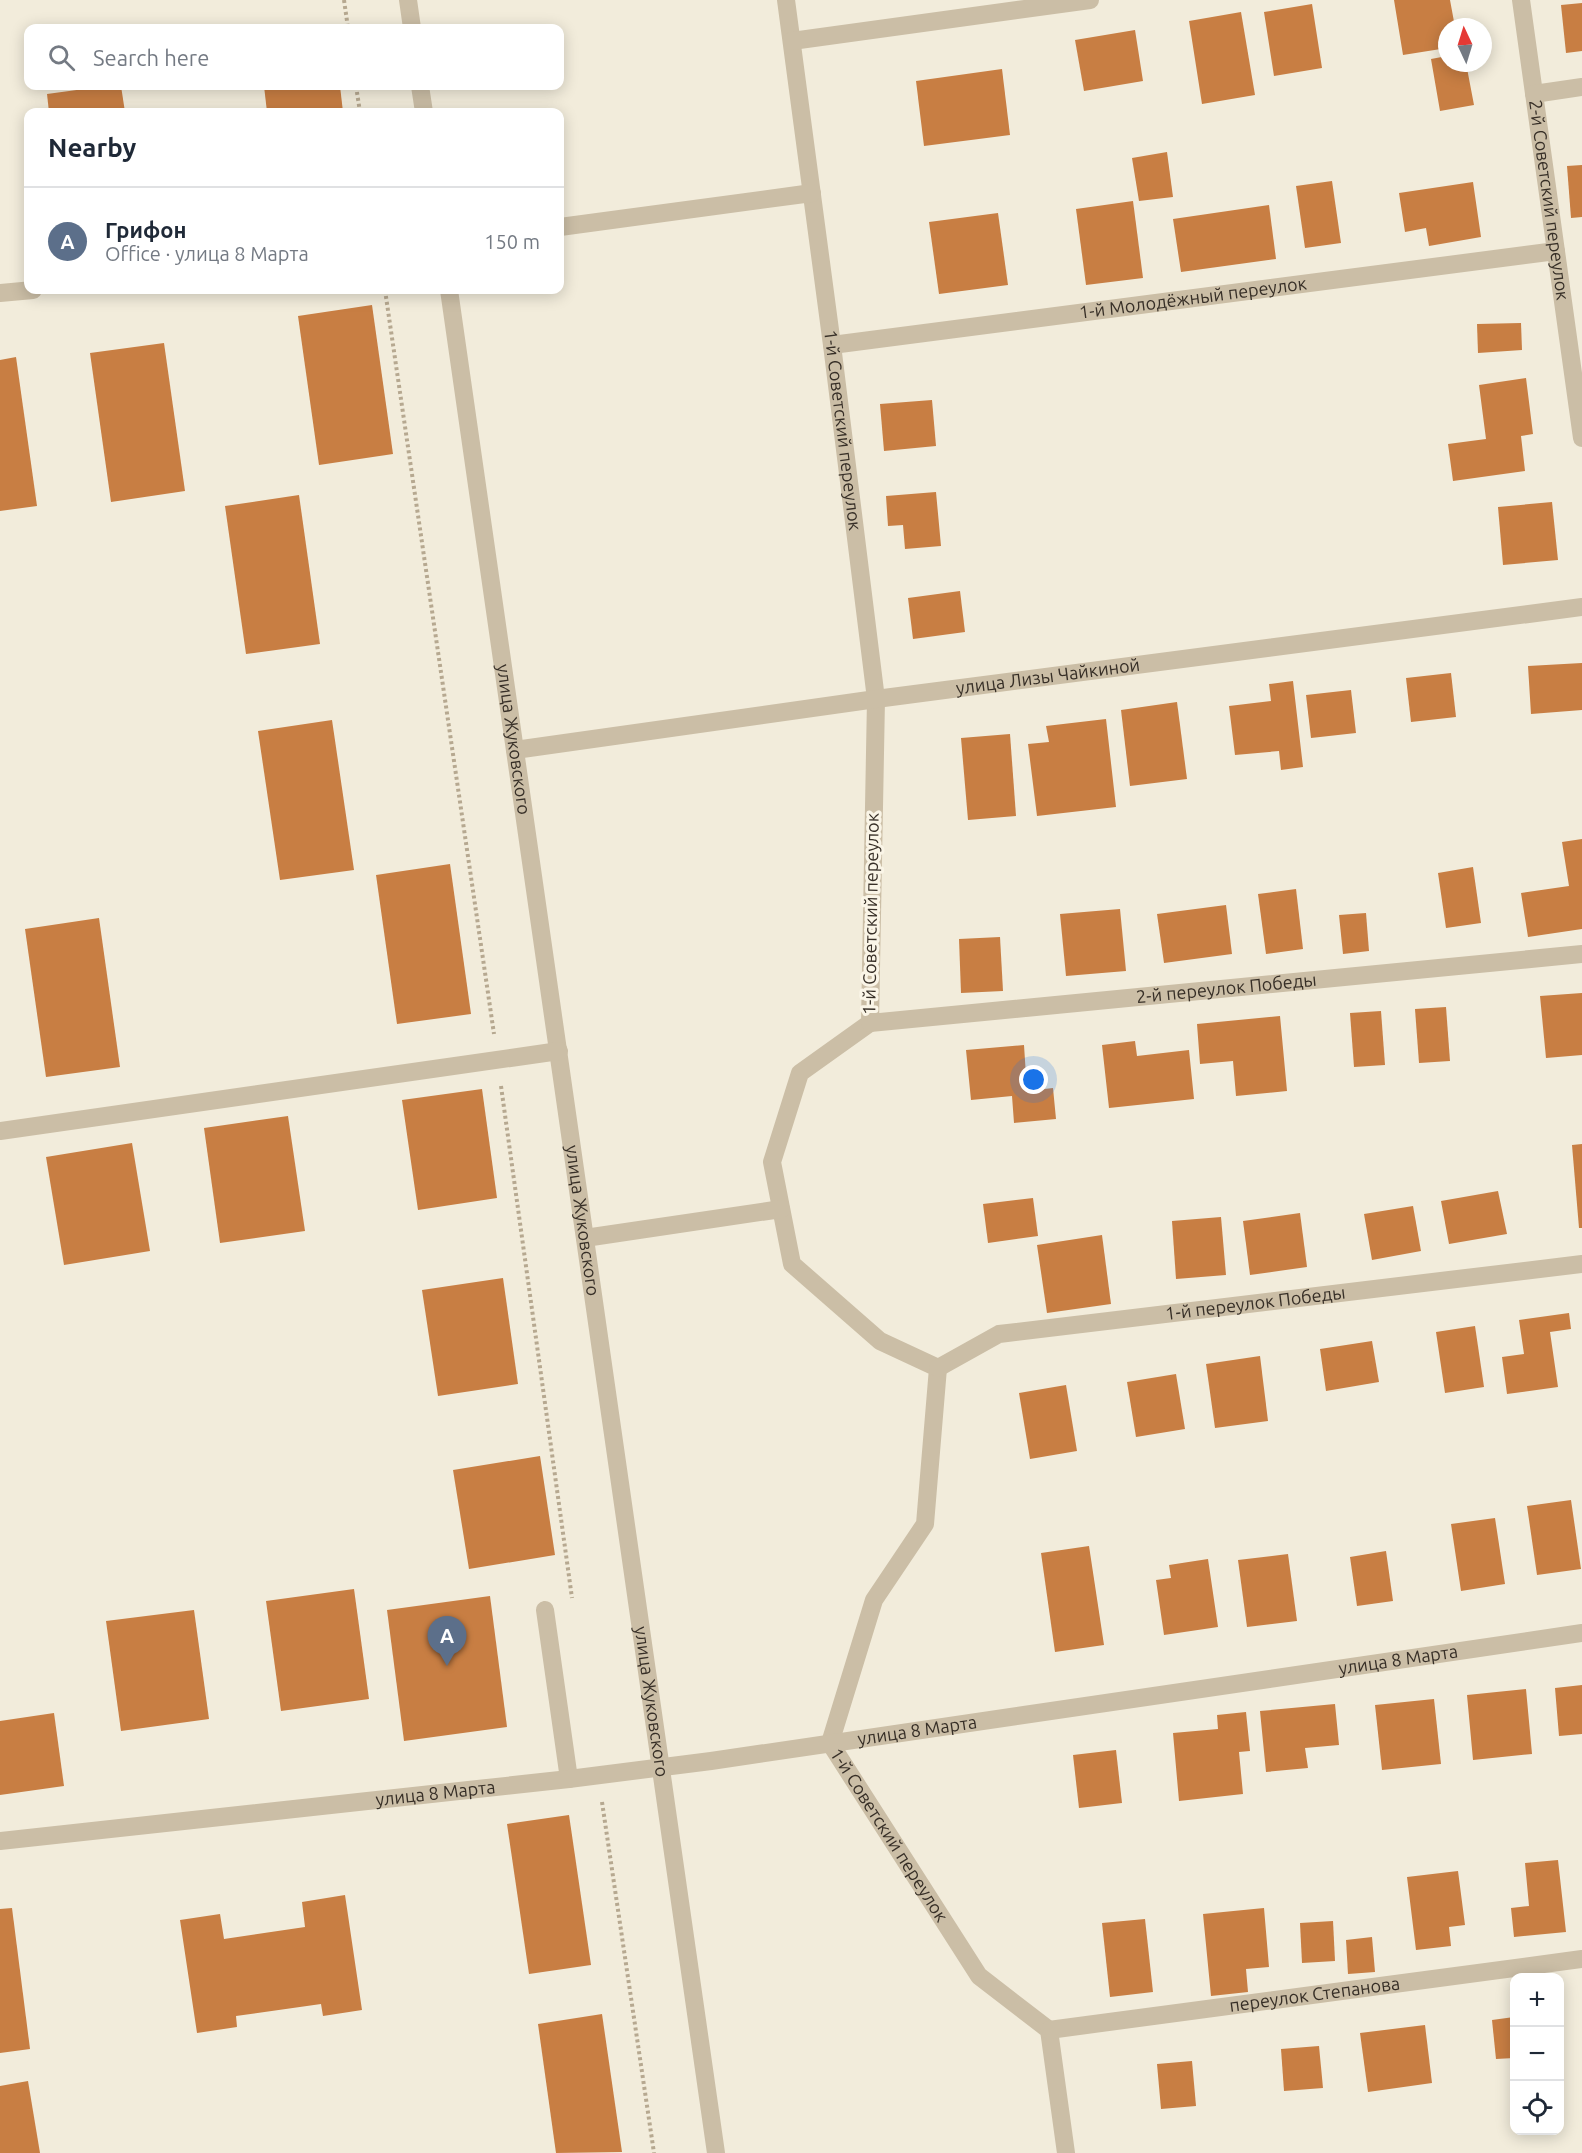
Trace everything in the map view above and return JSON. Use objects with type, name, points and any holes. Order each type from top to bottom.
[{"type":"street","points":[[408,0],[411,24]]},
{"type":"street","name":"1-й Советский переулок","points":[[786,0],[876,699],[870,1023],[800,1073],[772,1162],[792,1264],[880,1341],[938,1368],[925,1524],[874,1600],[830,1743],[979,1976],[1049,2030]]},
{"type":"street","points":[[792,41],[1090,0]]},
{"type":"street","name":"2-й Советский переулок","points":[[1521,0],[1582,438]]},
{"type":"street","points":[[1534,94],[1582,87]]},
{"type":"street","points":[[421,90],[423,108]]},
{"type":"street","points":[[564,226],[812,193]]},
{"type":"street","name":"1-й Молодёжный переулок","points":[[832,345],[1556,251]]},
{"type":"street","points":[[0,293],[24,291]]},
{"type":"street","name":"улица Жуковского","points":[[450,294],[716,2153]]},
{"type":"street","name":"улица Лизы Чайкиной","points":[[515,750],[876,699],[1582,608]]},
{"type":"street","name":"2-й переулок Победы","points":[[870,1023],[1582,954]]},
{"type":"street","points":[[0,1131],[559,1051]]},
{"type":"street","points":[[585,1238],[781,1209]]},
{"type":"street","name":"1-й переулок Победы","points":[[938,1368],[999,1334],[1582,1263]]},
{"type":"street","points":[[545,1610],[569,1779]]},
{"type":"street","name":"улица 8 Марта","points":[[0,1841],[569,1779],[1582,1633]]},
{"type":"street","name":"переулок Степанова","points":[[1049,2030],[1582,1959]]},
{"type":"street","points":[[1049,2030],[1066,2153]]},
{"type":"path","points":[[344,0],[347,24]]},
{"type":"path","points":[[357,90],[359,108]]},
{"type":"path","points":[[386,294],[494,1030]]},
{"type":"path","points":[[500,1078],[569,1573]]},
{"type":"path","points":[[602,1799],[654,2153]]},
{"type":"building","points":[[1394,0],[1450,0],[1453,18],[1438,18],[1438,49],[1403,55]]},
{"type":"building","points":[[1582,3],[1582,51],[1566,53],[1561,5]]},
{"type":"building","points":[[1312,4],[1322,68],[1274,76],[1264,12]]},
{"type":"building","points":[[1241,12],[1255,95],[1202,104],[1189,21]]},
{"type":"building","points":[[1135,30],[1143,81],[1084,91],[1075,40]]},
{"type":"building","points":[[1438,58],[1438,72],[1468,72],[1474,105],[1440,111],[1431,59]]},
{"type":"building","points":[[1002,69],[1010,135],[924,146],[916,81]]},
{"type":"building","points":[[76,90],[122,90],[124,108],[49,108],[47,94]]},
{"type":"building","points":[[264,90],[340,90],[343,108],[267,108]]},
{"type":"building","points":[[1167,152],[1173,197],[1139,201],[1132,158]]},
{"type":"building","points":[[1582,165],[1582,217],[1571,218],[1567,166]]},
{"type":"building","points":[[1332,181],[1341,243],[1305,248],[1296,186]]},
{"type":"building","points":[[1473,182],[1481,237],[1429,246],[1426,228],[1405,232],[1399,193]]},
{"type":"building","points":[[1133,201],[1143,278],[1086,285],[1076,209]]},
{"type":"building","points":[[1269,205],[1276,259],[1181,272],[1173,219]]},
{"type":"building","points":[[998,213],[1008,285],[939,294],[929,222]]},
{"type":"building","points":[[372,305],[393,454],[319,465],[298,316]]},
{"type":"building","points":[[1521,323],[1522,350],[1478,353],[1477,324]]},
{"type":"building","points":[[164,343],[185,491],[111,502],[90,353]]},
{"type":"building","points":[[16,357],[37,506],[0,511],[0,360]]},
{"type":"building","points":[[1526,378],[1533,434],[1521,436],[1525,471],[1453,481],[1448,444],[1486,439],[1479,385]]},
{"type":"building","points":[[932,400],[936,446],[884,451],[880,404]]},
{"type":"building","points":[[936,492],[941,546],[905,549],[903,525],[888,526],[886,496]]},
{"type":"building","points":[[299,495],[320,644],[246,654],[225,506]]},
{"type":"building","points":[[1552,502],[1558,560],[1503,565],[1498,507]]},
{"type":"building","points":[[960,591],[965,632],[913,639],[908,598]]},
{"type":"building","points":[[1582,663],[1582,710],[1531,714],[1528,666]]},
{"type":"building","points":[[1451,673],[1456,717],[1411,722],[1406,678]]},
{"type":"building","points":[[1293,681],[1303,767],[1281,770],[1279,751],[1235,755],[1229,706],[1271,701],[1269,684]]},
{"type":"building","points":[[1351,690],[1356,733],[1311,738],[1306,695]]},
{"type":"building","points":[[1177,702],[1187,779],[1130,786],[1121,710]]},
{"type":"building","points":[[1106,719],[1116,807],[1037,816],[1028,744],[1049,742],[1046,726]]},
{"type":"building","points":[[332,720],[354,870],[280,880],[258,731]]},
{"type":"building","points":[[1010,734],[1016,816],[968,820],[961,738]]},
{"type":"building","points":[[1582,839],[1582,929],[1528,937],[1521,893],[1569,886],[1562,842]]},
{"type":"building","points":[[450,864],[471,1014],[397,1024],[376,875]]},
{"type":"building","points":[[1473,867],[1481,923],[1446,928],[1438,873]]},
{"type":"building","points":[[1296,889],[1303,949],[1266,954],[1258,894]]},
{"type":"building","points":[[1226,905],[1232,954],[1164,963],[1157,914]]},
{"type":"building","points":[[1120,909],[1126,971],[1066,976],[1060,914]]},
{"type":"building","points":[[1366,913],[1369,951],[1343,954],[1339,915]]},
{"type":"building","points":[[99,918],[120,1067],[46,1077],[25,929]]},
{"type":"building","points":[[1000,937],[1003,991],[961,993],[959,939]]},
{"type":"building","points":[[1582,993],[1582,1055],[1546,1058],[1540,996]]},
{"type":"building","points":[[1446,1007],[1450,1061],[1419,1063],[1415,1009]]},
{"type":"building","points":[[1381,1011],[1385,1065],[1354,1067],[1350,1013]]},
{"type":"building","points":[[1280,1016],[1287,1091],[1236,1096],[1233,1061],[1200,1064],[1197,1024]]},
{"type":"building","points":[[1135,1041],[1137,1056],[1189,1050],[1194,1099],[1109,1108],[1102,1045]]},
{"type":"building","points":[[1024,1045],[1027,1091],[1053,1088],[1056,1119],[1014,1123],[1012,1096],[971,1100],[966,1050]]},
{"type":"building","points":[[482,1089],[497,1198],[418,1210],[402,1100]]},
{"type":"building","points":[[288,1116],[305,1231],[220,1243],[204,1128]]},
{"type":"building","points":[[132,1143],[150,1251],[64,1265],[46,1157]]},
{"type":"building","points":[[1582,1144],[1582,1228],[1579,1228],[1572,1145]]},
{"type":"building","points":[[1498,1191],[1507,1234],[1449,1244],[1441,1201]]},
{"type":"building","points":[[1033,1198],[1038,1236],[988,1243],[983,1204]]},
{"type":"building","points":[[1413,1206],[1421,1251],[1372,1260],[1364,1214]]},
{"type":"building","points":[[1300,1213],[1307,1267],[1250,1275],[1243,1221]]},
{"type":"building","points":[[1221,1217],[1226,1275],[1176,1279],[1172,1221]]},
{"type":"building","points":[[1102,1235],[1111,1304],[1047,1313],[1037,1245]]},
{"type":"building","points":[[503,1278],[518,1384],[438,1396],[422,1290]]},
{"type":"building","points":[[1569,1313],[1571,1329],[1550,1332],[1558,1387],[1507,1394],[1502,1357],[1524,1354],[1519,1320]]},
{"type":"building","points":[[1475,1326],[1484,1387],[1445,1393],[1436,1332]]},
{"type":"building","points":[[1372,1341],[1379,1382],[1326,1391],[1320,1349]]},
{"type":"building","points":[[1260,1356],[1268,1421],[1215,1428],[1206,1364]]},
{"type":"building","points":[[1176,1374],[1185,1429],[1136,1437],[1127,1382]]},
{"type":"building","points":[[1066,1385],[1077,1451],[1030,1459],[1019,1393]]},
{"type":"building","points":[[540,1456],[555,1555],[469,1569],[453,1470]]},
{"type":"building","points":[[1571,1500],[1581,1569],[1537,1575],[1527,1506]]},
{"type":"building","points":[[1495,1518],[1505,1584],[1461,1591],[1451,1524]]},
{"type":"building","points":[[1089,1546],[1104,1645],[1055,1652],[1041,1553]]},
{"type":"building","points":[[1386,1551],[1393,1601],[1357,1606],[1350,1557]]},
{"type":"building","points":[[1288,1554],[1297,1621],[1247,1627],[1238,1560]]},
{"type":"building","points":[[1208,1559],[1218,1627],[1164,1635],[1156,1580],[1171,1578],[1169,1565]]},
{"type":"building","points":[[354,1589],[369,1699],[281,1711],[266,1601]]},
{"type":"building","points":[[490,1596],[507,1727],[404,1741],[387,1610]]},
{"type":"building","points":[[194,1610],[209,1719],[121,1731],[106,1621]]},
{"type":"building","points":[[1582,1685],[1582,1734],[1559,1736],[1555,1688]]},
{"type":"building","points":[[1526,1689],[1532,1754],[1473,1760],[1467,1695]]},
{"type":"building","points":[[1434,1699],[1441,1764],[1382,1770],[1375,1705]]},
{"type":"building","points":[[1335,1704],[1339,1745],[1305,1748],[1308,1768],[1266,1772],[1260,1711]]},
{"type":"building","points":[[1246,1712],[1250,1751],[1239,1752],[1243,1794],[1179,1801],[1173,1733],[1218,1729],[1217,1715]]},
{"type":"building","points":[[54,1713],[64,1786],[0,1795],[0,1721]]},
{"type":"building","points":[[1116,1750],[1122,1803],[1079,1808],[1073,1755]]},
{"type":"building","points":[[569,1815],[591,1965],[529,1974],[507,1824]]},
{"type":"building","points":[[1558,1860],[1566,1932],[1514,1937],[1511,1908],[1529,1906],[1525,1863]]},
{"type":"building","points":[[1458,1871],[1465,1925],[1449,1927],[1451,1946],[1416,1950],[1407,1877]]},
{"type":"building","points":[[345,1895],[362,2010],[323,2016],[321,2004],[236,2016],[237,2027],[197,2033],[180,1920],[220,1914],[224,1939],[305,1927],[302,1902]]},
{"type":"building","points":[[12,1908],[30,2049],[0,2053],[0,1909]]},
{"type":"building","points":[[1264,1908],[1269,1967],[1246,1969],[1248,1992],[1211,1996],[1203,1914]]},
{"type":"building","points":[[1145,1919],[1153,1992],[1110,1997],[1102,1923]]},
{"type":"building","points":[[1333,1921],[1335,1961],[1302,1963],[1300,1923]]},
{"type":"building","points":[[1372,1937],[1375,1972],[1348,1974],[1346,1940]]},
{"type":"building","points":[[602,2014],[622,2152],[556,2153],[538,2024]]},
{"type":"building","points":[[1510,2018],[1510,2058],[1496,2059],[1492,2020]]},
{"type":"building","points":[[1425,2025],[1432,2083],[1368,2092],[1360,2033]]},
{"type":"building","points":[[1319,2046],[1323,2088],[1284,2091],[1281,2049]]},
{"type":"building","points":[[1192,2061],[1196,2106],[1161,2109],[1157,2064]]},
{"type":"building","points":[[28,2081],[40,2153],[0,2153],[0,2086]]},
{"type":"place","name":"Грифон","points":[[447,1666]]}]
